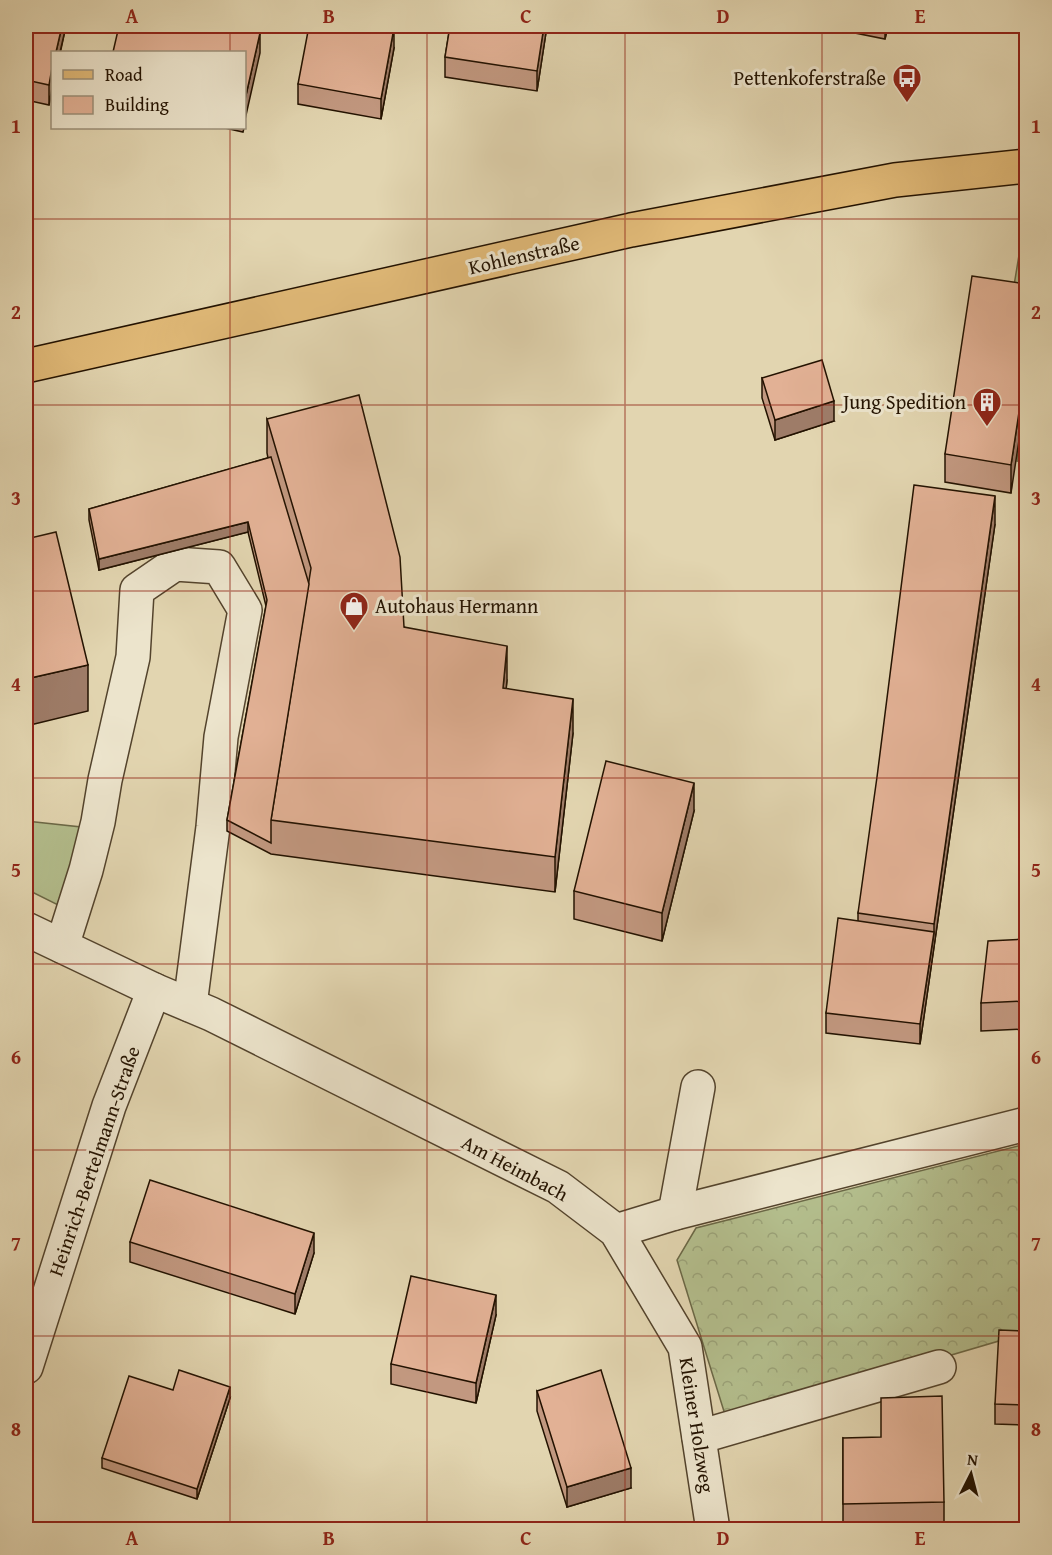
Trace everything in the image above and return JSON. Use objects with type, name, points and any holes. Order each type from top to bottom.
[{"type":"main road","name":"Kohlenstraße","points":[[26,366],[631,230],[895,180],[1026,166]]},
{"type":"street","points":[[62,946],[86,870],[98,822],[105,780],[133,657],[137,590],[175,564],[219,567],[245,610],[221,737],[213,827],[190,1005]]},
{"type":"street","name":"Am Heimbach","points":[[26,929],[190,1005],[558,1187],[616,1231]]},
{"type":"street","name":"Heinrich-Bertelmann-Straße","points":[[26,1367],[109,1106],[154,990]]},
{"type":"street","points":[[675,1213],[698,1087]]},
{"type":"street","points":[[616,1231],[675,1213],[1026,1124]]},
{"type":"street","name":"Kleiner Holzweg","points":[[616,1231],[685,1347],[712,1530]]},
{"type":"street","points":[[699,1437],[939,1367]]},
{"type":"green space","points":[[1020,249],[1026,249],[1026,313],[1010,310]]},
{"type":"green space","points":[[1026,396],[1026,462],[1017,461]]},
{"type":"green space","points":[[26,821],[81,827],[62,907],[26,889]]},
{"type":"green space","points":[[1026,1144],[1026,1333],[727,1421],[677,1260],[696,1228]]},
{"type":"building","points":[[26,26],[62,26],[56,51],[51,51],[49,85],[26,80]]},
{"type":"building","points":[[119,26],[225,26],[260,33],[246,95],[246,51],[113,51]]},
{"type":"building","points":[[309,26],[394,28],[381,99],[298,84]]},
{"type":"building","points":[[450,26],[544,26],[537,71],[445,57]]},
{"type":"building","name":"Jung Spedition","points":[[972,276],[1026,284],[1026,366],[1011,465],[945,454]]},
{"type":"building","points":[[822,360],[834,401],[775,420],[762,378]]},
{"type":"building","name":"Autohaus Hermann","points":[[359,395],[400,557],[404,627],[507,646],[503,688],[573,699],[555,857],[271,820],[311,568],[267,419]]},
{"type":"building","points":[[271,457],[309,584],[271,820],[271,843],[227,820],[267,600],[248,522],[99,559],[89,509]]},
{"type":"building","points":[[914,485],[995,496],[934,924],[858,913]]},
{"type":"building","points":[[56,532],[88,665],[26,679],[26,539]]},
{"type":"building","points":[[606,761],[694,783],[662,913],[574,891]]},
{"type":"building","points":[[838,918],[934,932],[920,1024],[826,1013]]},
{"type":"building","points":[[1026,939],[1026,1001],[981,1003],[988,941]]},
{"type":"building","points":[[150,1180],[314,1233],[295,1294],[130,1242]]},
{"type":"building","points":[[411,1276],[496,1295],[476,1383],[391,1364]]},
{"type":"building","points":[[999,1330],[1026,1331],[1026,1424],[1023,1424],[1024,1405],[995,1404]]},
{"type":"building","points":[[179,1370],[230,1387],[197,1489],[102,1458],[129,1376],[173,1390]]},
{"type":"building","points":[[601,1370],[631,1468],[567,1487],[537,1391]]},
{"type":"building","points":[[942,1396],[944,1502],[843,1504],[843,1438],[881,1437],[881,1398]]},
{"type":"place","name":"Pettenkoferstraße","points":[[907,104]]},
{"type":"place","name":"Jung Spedition","points":[[987,428]]},
{"type":"place","name":"Autohaus Hermann","points":[[354,632]]}]
